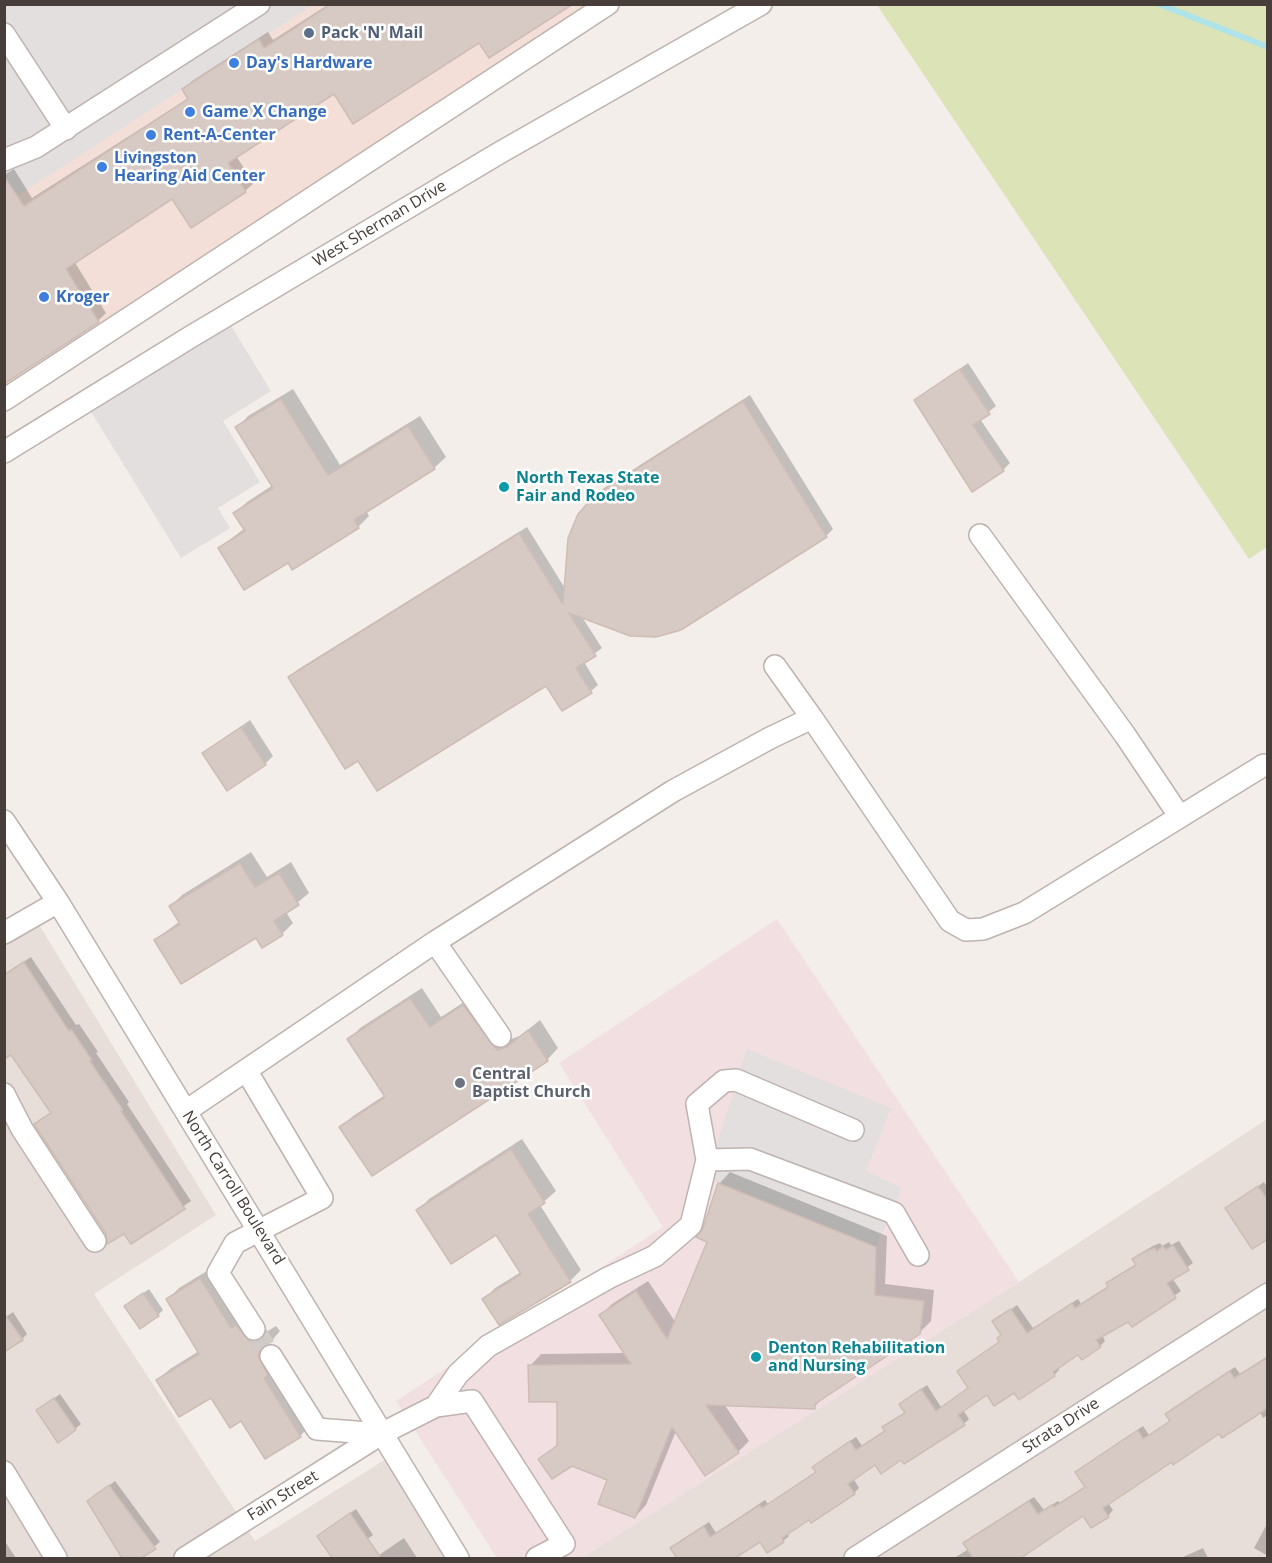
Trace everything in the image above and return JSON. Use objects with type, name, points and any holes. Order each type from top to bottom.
[{"type":"street","points":[[4,160],[36,147],[66,129],[259,4]]},
{"type":"street","points":[[4,400],[608,4]]},
{"type":"street","name":"West Sherman Drive","points":[[4,452],[199,331],[491,158],[761,4]]},
{"type":"street","points":[[4,34],[66,129]]},
{"type":"street","points":[[980,536],[1125,735],[1180,817]]},
{"type":"street","points":[[775,666],[950,921],[966,930],[983,929],[1024,913],[1264,765]]},
{"type":"street","points":[[186,1111],[435,942],[673,791],[770,738],[812,718]]},
{"type":"street","name":"North Carroll Boulevard","points":[[4,821],[58,902],[458,1558]]},
{"type":"street","points":[[4,933],[58,902]]},
{"type":"street","points":[[435,942],[500,1036]]},
{"type":"street","points":[[246,1070],[322,1198],[236,1243],[218,1273],[254,1329]]},
{"type":"street","points":[[436,1407],[458,1374],[488,1346],[608,1278],[655,1256],[691,1225],[707,1160],[697,1104],[724,1081],[736,1080],[853,1130]]},
{"type":"street","points":[[4,1094],[22,1129],[95,1241]]},
{"type":"street","points":[[707,1160],[750,1159],[894,1213],[918,1255]]},
{"type":"street","name":"Strata Drive","points":[[855,1558],[1268,1294]]},
{"type":"street","points":[[271,1356],[317,1429],[381,1434]]},
{"type":"street","points":[[436,1407],[472,1401],[564,1544],[537,1558]]},
{"type":"street","name":"Fain Street","points":[[185,1558],[381,1434],[436,1407]]},
{"type":"street","points":[[4,1472],[56,1558]]},
{"type":"shaded area","points":[[5,5],[601,5],[5,394]]},
{"type":"shaded area","points":[[5,5],[313,5],[17,196],[5,177]]},
{"type":"shaded area","points":[[230,324],[271,391],[223,421],[260,482],[218,508],[230,528],[181,558],[90,410]]},
{"type":"shaded area","points":[[35,918],[216,1215],[94,1294],[255,1541],[394,1454],[459,1558],[5,1558],[4,935]]},
{"type":"shaded area","points":[[777,919],[1019,1282],[581,1558],[497,1558],[396,1401],[663,1227],[559,1063]]},
{"type":"shaded area","points":[[747,1049],[891,1108],[866,1171],[902,1188],[876,1247],[706,1178]]},
{"type":"shaded area","points":[[1267,1119],[1267,1558],[581,1558],[1019,1282]]},
{"type":"green space","points":[[877,5],[1267,5],[1267,547],[1249,559]]},
{"type":"building","points":[[331,4],[573,4],[489,58],[479,43],[353,124],[334,94],[228,163],[246,192],[191,228],[172,199],[66,269],[99,322],[4,384],[4,176],[24,206],[188,99],[182,89],[259,39],[264,48]]},
{"type":"building","points":[[960,369],[990,414],[973,425],[1004,471],[972,492],[914,400]]},
{"type":"building","points":[[281,399],[328,475],[408,426],[435,469],[354,520],[359,528],[292,570],[288,563],[244,590],[218,548],[245,531],[233,513],[273,488],[235,427]]},
{"type":"building","points":[[743,401],[827,537],[681,630],[656,637],[630,636],[569,613],[596,656],[576,668],[592,693],[562,711],[546,686],[377,791],[358,761],[345,769],[288,677],[519,533],[563,604],[568,538],[578,514],[595,495]]},
{"type":"building","points":[[241,727],[266,765],[227,791],[202,753]]},
{"type":"building","points":[[240,863],[255,887],[279,873],[299,905],[274,921],[283,935],[262,948],[256,938],[181,984],[154,940],[180,924],[169,906]]},
{"type":"building","points":[[24,962],[69,1031],[71,1029],[92,1060],[90,1061],[123,1110],[121,1111],[185,1209],[131,1244],[124,1234],[107,1244],[106,1234],[34,1124],[51,1113],[11,1055],[4,1059],[4,975]]},
{"type":"building","name":"Central Baptist Church","points":[[410,998],[430,1027],[463,1005],[497,1050],[507,1047],[528,1030],[548,1061],[372,1176],[339,1127],[385,1097],[347,1039]]},
{"type":"building","points":[[511,1149],[545,1203],[528,1214],[571,1282],[499,1325],[482,1299],[521,1274],[496,1235],[451,1264],[416,1210]]},
{"type":"building","name":"Denton Rehabilitation and Nursing","points":[[718,1183],[876,1247],[875,1295],[924,1301],[920,1334],[815,1404],[815,1409],[706,1405],[739,1453],[705,1476],[672,1427],[635,1518],[598,1504],[607,1480],[572,1466],[552,1479],[538,1459],[557,1446],[557,1402],[529,1402],[528,1365],[631,1364],[599,1315],[636,1291],[667,1339],[707,1242],[696,1237],[703,1228]]},
{"type":"building","points":[[1258,1186],[1268,1200],[1268,1239],[1252,1249],[1225,1208]]},
{"type":"building","points":[[1173,1245],[1189,1270],[1167,1283],[1176,1298],[1132,1327],[1128,1322],[1096,1340],[1101,1347],[1082,1360],[1078,1355],[1053,1372],[1055,1376],[1019,1400],[1014,1393],[994,1406],[987,1395],[958,1415],[965,1425],[904,1464],[901,1460],[881,1474],[875,1465],[848,1484],[855,1494],[811,1523],[809,1520],[782,1538],[784,1542],[767,1553],[760,1542],[735,1558],[677,1558],[670,1548],[704,1526],[710,1537],[760,1505],[762,1508],[816,1472],[812,1467],[850,1441],[856,1450],[885,1431],[882,1427],[905,1413],[899,1404],[921,1389],[936,1411],[968,1388],[957,1371],[999,1342],[997,1338],[1001,1335],[992,1321],[1011,1309],[1027,1333],[1072,1303],[1075,1308],[1108,1287],[1106,1283],[1136,1265],[1132,1259],[1146,1251],[1155,1248],[1157,1251],[1163,1246],[1166,1250]]},
{"type":"building","points":[[200,1278],[231,1328],[236,1325],[249,1341],[255,1342],[265,1336],[269,1344],[260,1350],[258,1356],[268,1375],[264,1378],[301,1437],[265,1459],[241,1421],[230,1428],[211,1398],[179,1417],[156,1380],[199,1354],[166,1299]]},
{"type":"building","points":[[143,1293],[159,1316],[140,1329],[124,1306]]},
{"type":"building","points":[[4,1313],[23,1340],[4,1352]]},
{"type":"building","points":[[1268,1357],[1268,1408],[1222,1438],[1219,1434],[1173,1465],[1172,1462],[1103,1508],[1109,1517],[1091,1528],[1083,1516],[1021,1558],[973,1558],[963,1543],[1029,1501],[1038,1514],[1052,1505],[1054,1507],[1085,1487],[1075,1472],[1138,1430],[1143,1439],[1170,1421],[1165,1414],[1230,1371],[1234,1378]]},
{"type":"building","points":[[54,1398],[76,1430],[58,1443],[36,1410]]},
{"type":"building","points":[[109,1485],[156,1549],[141,1558],[122,1558],[87,1501]]},
{"type":"building","points":[[350,1513],[381,1558],[332,1558],[317,1536]]},
{"type":"waterway","points":[[1159,4],[1268,47]]},
{"type":"tunnel","points":[[254,1329],[271,1356]]},
{"type":"place","name":"Pack 'N' Mail","points":[[309,33]]},
{"type":"place","name":"Day's Hardware","points":[[234,63]]},
{"type":"place","name":"Game X Change","points":[[190,112]]},
{"type":"place","name":"Rent-A-Center","points":[[151,135]]},
{"type":"place","name":"Livingston Hearing Aid Center","points":[[102,167]]},
{"type":"place","name":"Kroger","points":[[44,297]]},
{"type":"place","name":"North Texas State Fair and Rodeo","points":[[504,487]]},
{"type":"place","name":"Central Baptist Church","points":[[460,1083]]},
{"type":"place","name":"Denton Rehabilitation and Nursing","points":[[756,1357]]}]
